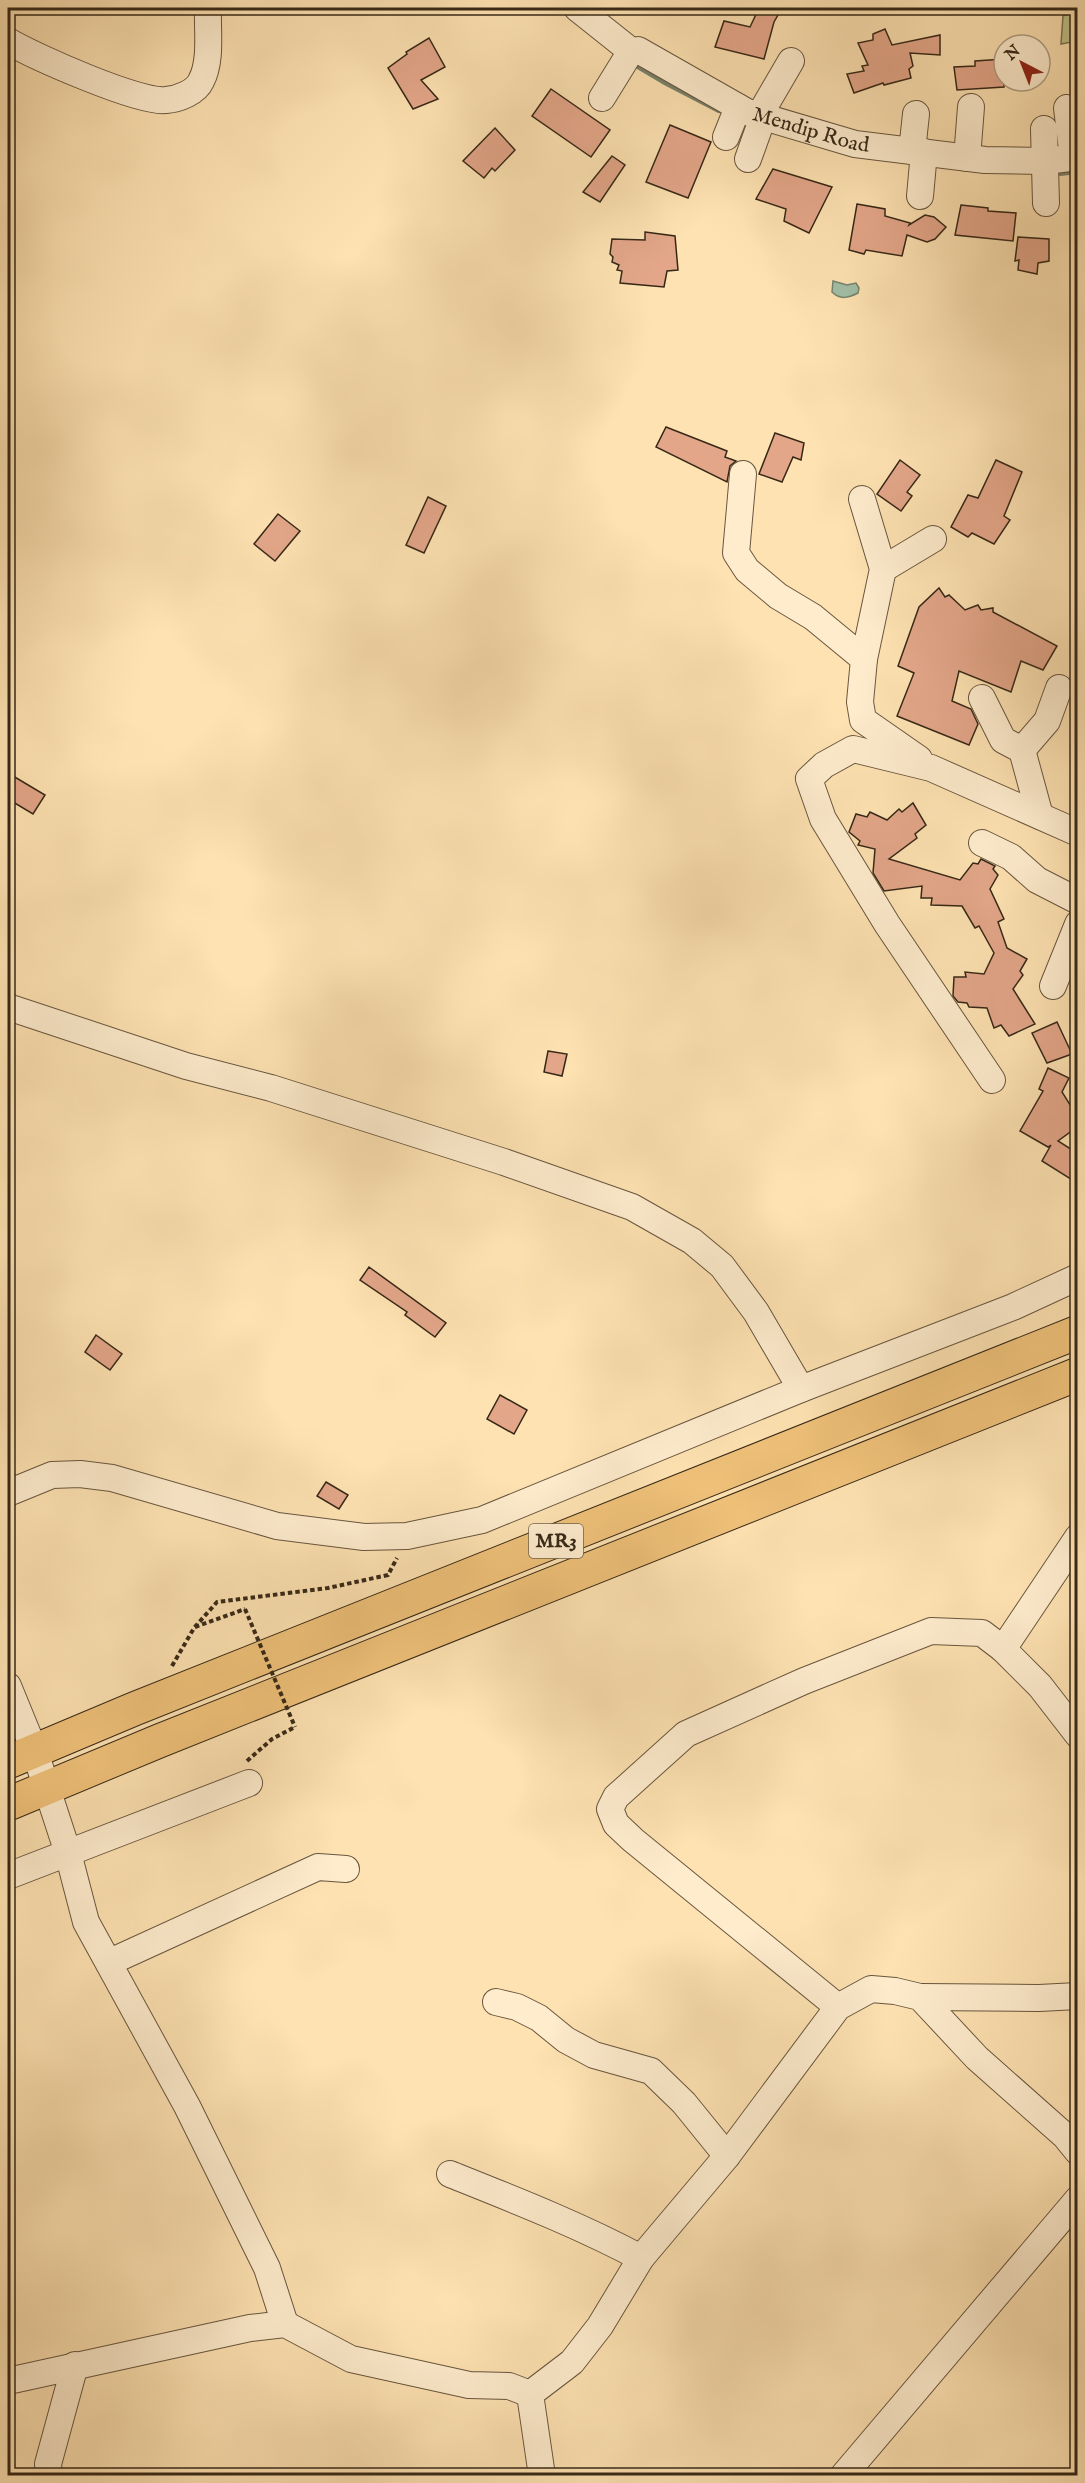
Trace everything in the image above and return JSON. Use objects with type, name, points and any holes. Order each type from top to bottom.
[{"type":"highway","name":"MR3","points":[[21,1757],[134,1709],[1077,1332]]},
{"type":"highway","name":"MR3","points":[[8,1804],[159,1741],[1077,1374]]},
{"type":"street","points":[[8,41],[49,61],[130,93],[165,101],[190,93],[201,82],[206,59],[208,8]]},
{"type":"street","name":"Mendip Road","points":[[577,8],[631,51],[638,50],[754,113],[855,144],[967,158],[1045,161],[1076,158]]},
{"type":"street","points":[[602,98],[631,51]]},
{"type":"street","points":[[726,137],[754,113],[791,61]]},
{"type":"street","points":[[967,158],[971,107]]},
{"type":"street","points":[[1067,108],[1076,158]]},
{"type":"street","points":[[748,159],[754,113]]},
{"type":"street","points":[[916,114],[920,196]]},
{"type":"street","points":[[1044,129],[1046,203]]},
{"type":"street","points":[[743,474],[736,553],[747,570],[778,596],[813,617],[864,659]]},
{"type":"street","points":[[862,500],[871,536],[883,569],[864,659],[860,702],[863,720],[931,768]]},
{"type":"street","points":[[883,569],[933,539]]},
{"type":"street","points":[[1022,750],[1047,721],[1059,688]]},
{"type":"street","points":[[982,698],[1003,740],[1022,750],[1040,816]]},
{"type":"street","points":[[992,1080],[887,924],[823,819],[809,779],[824,765],[853,748],[931,768],[1077,833]]},
{"type":"street","points":[[982,843],[1011,857],[1038,880],[1077,901]]},
{"type":"street","points":[[1053,986],[1072,950],[1077,924]]},
{"type":"street","points":[[8,1007],[186,1066],[271,1088],[504,1162],[632,1207],[692,1241],[723,1266],[756,1312],[801,1389]]},
{"type":"street","points":[[8,1493],[52,1475],[80,1474],[112,1478],[277,1526],[364,1537],[407,1536],[482,1520],[801,1389],[1013,1307],[1077,1277]]},
{"type":"street","points":[[1003,1649],[1077,1537]]},
{"type":"street","points":[[838,2007],[616,1824],[610,1809],[616,1797],[686,1734],[804,1681],[931,1631],[982,1633],[1003,1649],[1040,1686],[1077,1735]]},
{"type":"street","points":[[8,1686],[21,1757],[48,1789],[86,1922],[187,2106],[262,2258],[285,2324]]},
{"type":"street","points":[[8,1876],[249,1783]]},
{"type":"street","points":[[110,1962],[318,1867],[346,1869]]},
{"type":"street","points":[[530,2394],[572,2362],[600,2326],[641,2258],[727,2156],[838,2007],[871,1989],[895,1991],[920,1997],[1077,1996]]},
{"type":"street","points":[[920,1997],[977,2058],[1065,2136],[1077,2152]]},
{"type":"street","points":[[496,2002],[518,2007],[539,2018],[566,2040],[594,2055],[651,2071],[684,2103],[727,2156]]},
{"type":"street","points":[[450,2174],[549,2213],[641,2258]]},
{"type":"street","points":[[843,2475],[1077,2199]]},
{"type":"street","points":[[8,2381],[250,2328],[285,2324],[315,2342],[351,2359],[469,2385],[509,2386],[530,2394]]},
{"type":"street","points":[[49,2475],[48,2464],[75,2365]]},
{"type":"street","points":[[530,2394],[542,2475]]},
{"type":"path","points":[[272,1739],[295,1727],[245,1610],[194,1628],[217,1602],[328,1588],[388,1575],[407,1536]]},
{"type":"green space","points":[[1077,10],[1077,41],[1061,44],[1063,16]]},
{"type":"shaded area","points":[[833,281],[847,285],[856,283],[859,288],[858,293],[847,297],[838,296],[832,292]]},
{"type":"building","points":[[759,8],[782,8],[774,22],[764,59],[715,47],[724,21],[750,27]]},
{"type":"building","points":[[885,29],[892,45],[940,35],[940,55],[910,53],[913,66],[909,69],[911,78],[884,85],[883,83],[854,93],[847,74],[864,71],[862,66],[868,65],[858,43],[873,40],[873,34]]},
{"type":"building","points":[[429,38],[445,67],[421,80],[438,99],[413,109],[388,68],[407,54],[406,52]]},
{"type":"building","points":[[992,60],[992,88],[957,90],[954,67],[975,66],[975,61]]},
{"type":"building","points":[[551,89],[610,130],[591,157],[532,116]]},
{"type":"building","points":[[670,125],[711,142],[688,198],[646,182]]},
{"type":"building","points":[[495,128],[515,150],[495,171],[492,168],[484,178],[463,161]]},
{"type":"building","points":[[612,156],[625,165],[600,202],[583,192]]},
{"type":"building","points":[[773,169],[832,187],[809,233],[784,221],[786,209],[756,199]]},
{"type":"building","points":[[857,204],[885,209],[885,216],[910,223],[909,225],[925,215],[934,217],[946,227],[935,239],[927,242],[907,235],[902,256],[866,250],[864,254],[849,250]]},
{"type":"building","points":[[961,205],[988,208],[988,211],[1016,213],[1013,241],[955,235]]},
{"type":"building","points":[[645,232],[675,236],[678,270],[667,271],[664,287],[620,283],[622,271],[617,270],[619,265],[612,262],[613,257],[610,254],[612,239],[645,240]]},
{"type":"building","points":[[1018,237],[1049,239],[1049,261],[1038,263],[1037,274],[1018,270],[1019,260],[1015,261]]},
{"type":"building","points":[[666,427],[727,451],[725,457],[736,461],[730,466],[727,482],[656,447]]},
{"type":"building","points":[[775,433],[804,443],[801,460],[793,457],[782,482],[759,474]]},
{"type":"building","points":[[900,460],[920,475],[907,492],[912,496],[901,511],[877,494]]},
{"type":"building","points":[[996,460],[1022,472],[1004,516],[1010,520],[994,544],[972,533],[968,537],[951,527],[968,495],[978,498]]},
{"type":"building","points":[[428,497],[446,506],[424,553],[406,545]]},
{"type":"building","points":[[278,514],[300,531],[275,561],[254,544]]},
{"type":"building","points":[[939,588],[945,597],[949,595],[965,610],[978,605],[981,610],[993,608],[993,612],[1057,646],[1043,670],[1021,661],[1011,692],[959,671],[952,701],[971,709],[978,724],[969,745],[897,716],[914,673],[898,666],[919,607]]},
{"type":"building","points":[[8,773],[45,795],[33,814],[8,799]]},
{"type":"building","points":[[913,803],[926,825],[915,834],[917,838],[889,859],[960,880],[973,863],[978,864],[981,859],[995,866],[993,869],[998,875],[990,889],[1004,919],[998,922],[1007,948],[1027,959],[1020,971],[1023,975],[1013,989],[1035,1024],[1009,1036],[1001,1025],[994,1028],[987,1008],[969,1007],[967,1003],[958,1002],[953,996],[954,977],[966,977],[965,972],[984,974],[994,953],[979,926],[975,928],[962,906],[931,905],[932,898],[921,898],[922,886],[884,891],[873,873],[875,849],[858,845],[860,841],[849,832],[856,814],[867,817],[870,812],[887,820],[899,809],[902,812]]},
{"type":"building","points":[[1057,1022],[1072,1054],[1047,1063],[1032,1033]]},
{"type":"building","points":[[548,1051],[567,1054],[562,1076],[544,1072]]},
{"type":"building","points":[[1048,1068],[1069,1078],[1062,1092],[1077,1116],[1077,1127],[1058,1141],[1077,1153],[1077,1183],[1042,1161],[1051,1145],[1048,1147],[1020,1131],[1043,1091],[1039,1089]]},
{"type":"building","points":[[369,1267],[446,1323],[435,1337],[405,1315],[407,1312],[360,1280]]},
{"type":"building","points":[[96,1335],[122,1354],[110,1370],[85,1352]]},
{"type":"building","points":[[500,1395],[527,1410],[514,1434],[487,1419]]},
{"type":"building","points":[[326,1482],[348,1495],[339,1509],[317,1496]]},
{"type":"waterway","points":[[631,62],[719,110]]},
{"type":"waterway","points":[[1060,173],[1078,171]]}]
